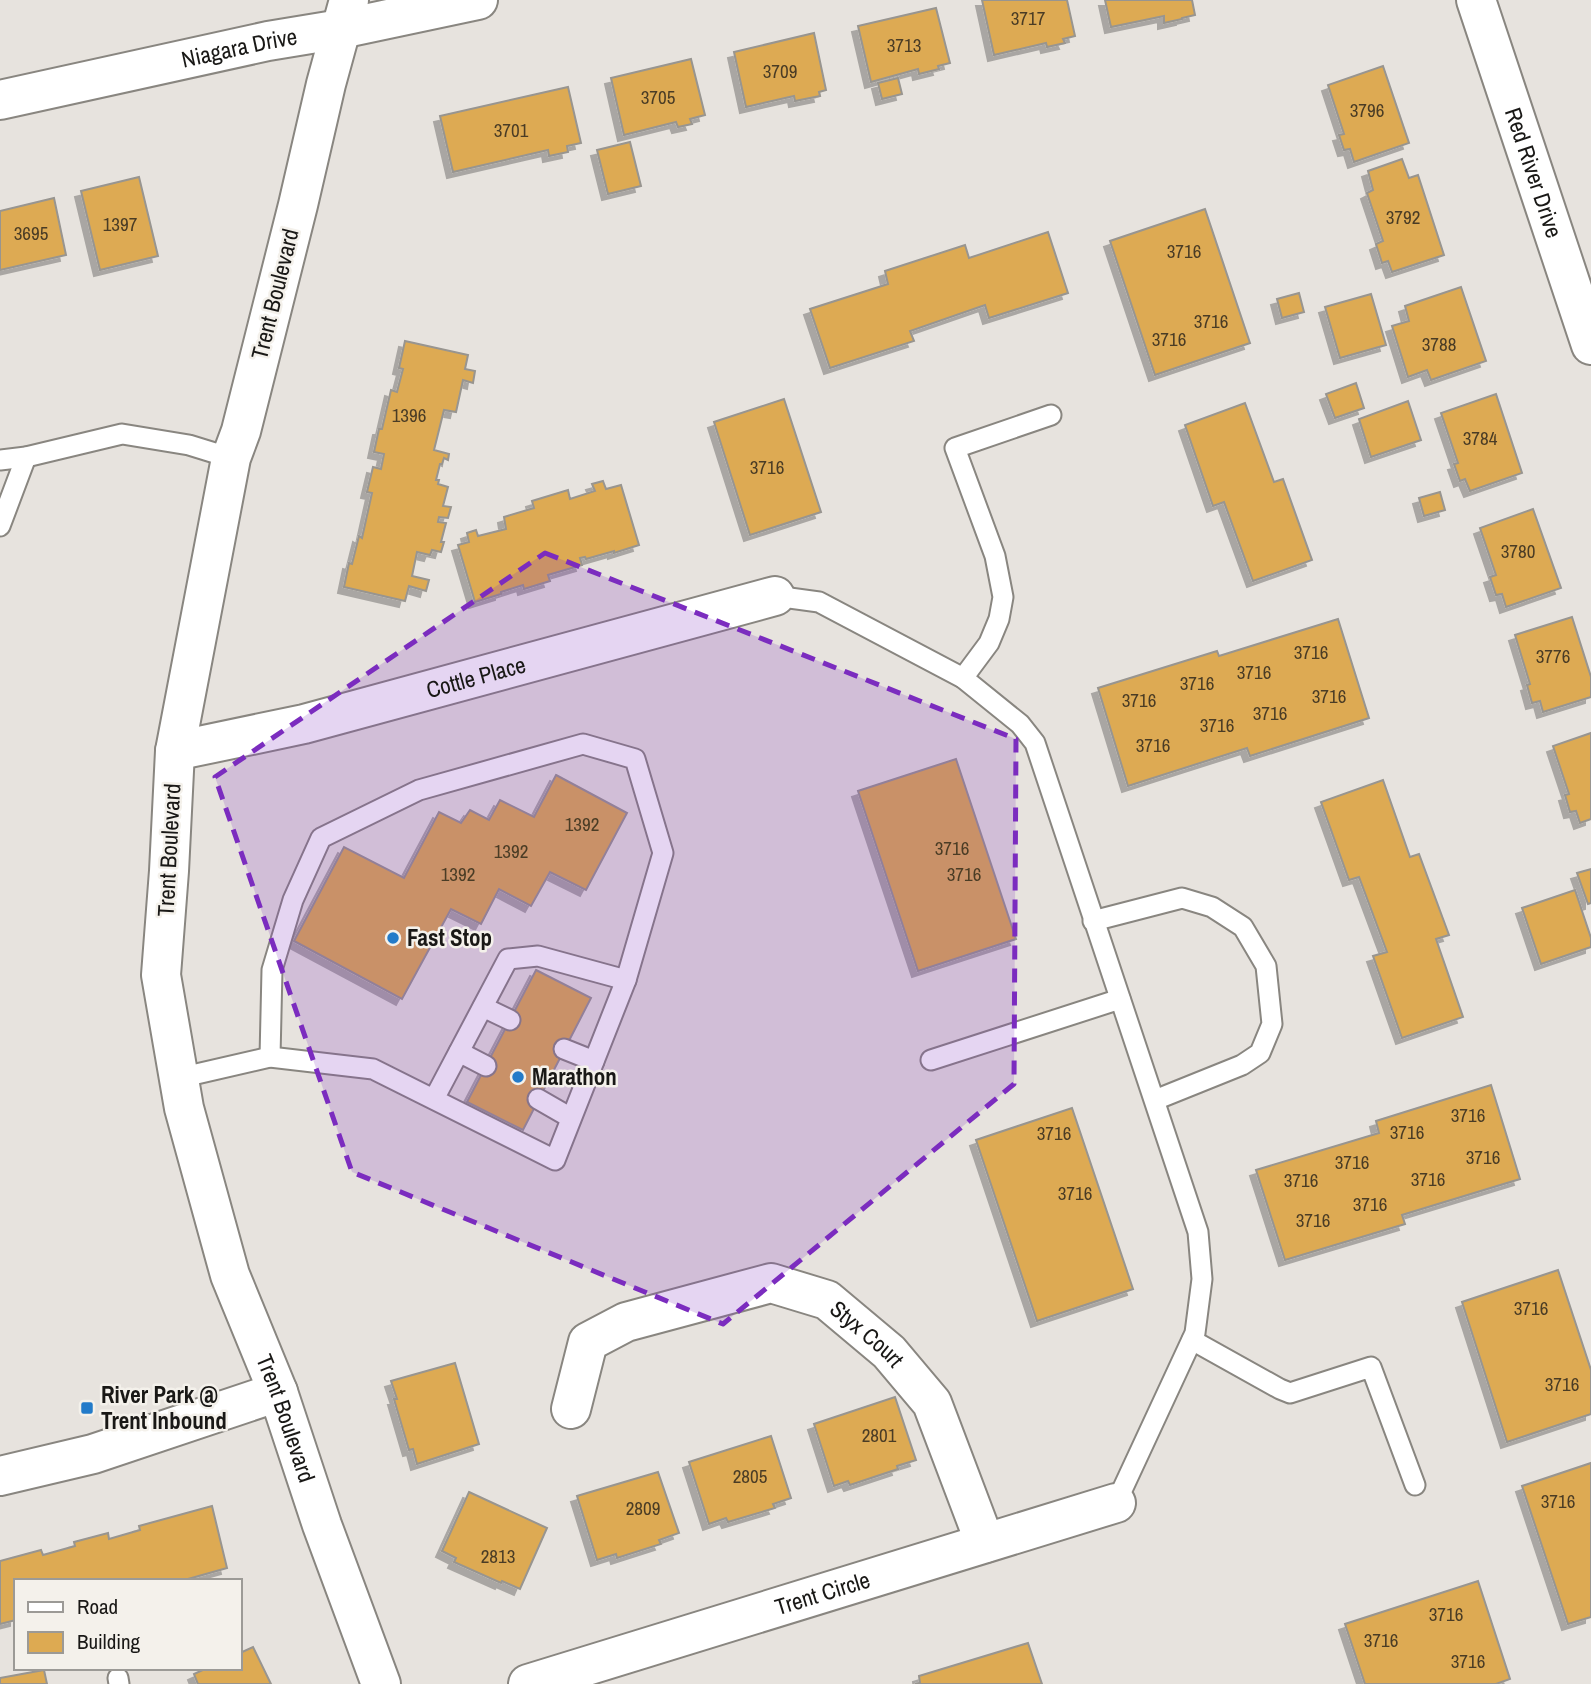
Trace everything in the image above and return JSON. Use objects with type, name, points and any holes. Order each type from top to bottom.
[{"type":"street","name":"Niagara Drive","points":[[0,100],[268,41],[345,15],[478,0]]},
{"type":"street","name":"Red River Drive","points":[[1476,0],[1591,345]]},
{"type":"street","name":"Trent Boulevard","points":[[345,15],[231,458],[175,751],[161,975],[184,1108],[230,1275],[278,1392],[322,1525],[381,1684]]},
{"type":"street","name":"Cottle Place","points":[[175,751],[304,724],[775,596]]},
{"type":"street","name":"Styx Court","points":[[570,1409],[588,1342],[626,1322],[771,1283],[827,1300],[889,1352],[932,1403],[985,1543]]},
{"type":"street","points":[[0,1476],[93,1454],[278,1392]]},
{"type":"street","name":"Trent Circle","points":[[528,1684],[1116,1503]]},
{"type":"lane","points":[[963,678],[989,643],[999,619],[1003,597],[995,556],[955,448],[1051,415]]},
{"type":"lane","points":[[0,460],[26,457],[122,434],[189,445],[231,458]]},
{"type":"lane","points":[[0,526],[26,457]]},
{"type":"lane","points":[[775,596],[819,602],[963,678],[1020,724],[1035,743],[1198,1232],[1202,1279],[1195,1333],[1116,1503]]},
{"type":"lane","points":[[178,1078],[270,1056],[373,1069],[555,1160],[626,980],[663,853],[635,759],[583,744],[419,790],[321,838],[293,900],[272,970],[270,1056]]},
{"type":"lane","points":[[1093,920],[1182,898],[1212,907],[1243,927],[1266,966],[1272,1024],[1260,1053],[1242,1065],[1155,1100]]},
{"type":"lane","points":[[434,1099],[508,959],[538,956],[626,980]]},
{"type":"lane","points":[[931,1060],[1120,999]]},
{"type":"lane","points":[[483,1007],[510,1020]]},
{"type":"lane","points":[[564,1049],[594,1061]]},
{"type":"lane","points":[[459,1052],[486,1066]]},
{"type":"lane","points":[[538,1099],[571,1118]]},
{"type":"lane","points":[[1192,1340],[1290,1393],[1371,1367],[1415,1485]]},
{"type":"highlighted area","points":[[545,553],[1016,739],[1014,1084],[723,1324],[352,1172],[215,777]]},
{"type":"building","points":[[982,0],[1067,0],[1075,36],[1063,39],[1065,43],[1047,47],[1046,43],[994,55]]},
{"type":"building","points":[[1105,0],[1192,0],[1195,15],[1164,23],[1164,16],[1111,27]]},
{"type":"building","points":[[936,8],[950,63],[919,74],[918,69],[871,82],[858,26]]},
{"type":"building","points":[[814,33],[826,90],[819,92],[820,96],[795,101],[794,96],[746,107],[734,52]]},
{"type":"building","points":[[691,59],[705,115],[690,119],[692,124],[678,127],[676,122],[624,135],[611,78]]},
{"type":"building","points":[[1383,66],[1409,143],[1354,162],[1350,149],[1344,150],[1339,135],[1344,134],[1328,85]]},
{"type":"building","points":[[898,78],[902,94],[882,99],[878,83]]},
{"type":"building","points":[[568,87],[581,143],[567,146],[568,152],[549,156],[548,150],[453,172],[440,116]]},
{"type":"building","points":[[630,142],[641,186],[608,194],[597,150]]},
{"type":"building","points":[[1402,159],[1409,178],[1418,175],[1444,255],[1392,272],[1388,261],[1382,263],[1376,244],[1383,241],[1367,193],[1373,190],[1368,171]]},
{"type":"building","points":[[139,177],[158,256],[100,270],[81,191]]},
{"type":"building","points":[[54,198],[66,255],[0,270],[0,211]]},
{"type":"building","points":[[1205,209],[1250,343],[1155,375],[1110,241]]},
{"type":"building","points":[[1048,232],[1068,293],[989,318],[985,305],[910,331],[914,341],[830,368],[810,309],[888,284],[885,271],[965,245],[969,258]]},
{"type":"building","points":[[1461,287],[1486,361],[1431,380],[1427,370],[1408,377],[1392,326],[1409,321],[1405,306]]},
{"type":"building","points":[[1299,293],[1304,312],[1282,318],[1277,299]]},
{"type":"building","points":[[1371,294],[1386,345],[1340,358],[1325,307]]},
{"type":"building","points":[[405,341],[468,355],[465,369],[475,371],[473,383],[463,380],[456,412],[444,410],[434,450],[449,454],[448,460],[444,458],[440,464],[436,480],[439,480],[438,484],[448,487],[443,506],[451,507],[448,518],[439,517],[438,522],[446,523],[441,552],[432,550],[430,555],[417,552],[412,576],[429,580],[426,591],[409,586],[405,601],[344,587],[359,536],[362,538],[372,493],[367,492],[373,467],[381,469],[384,454],[374,452],[391,390],[397,392],[403,369],[399,368]]},
{"type":"building","points":[[1356,383],[1364,408],[1335,418],[1326,394]]},
{"type":"building","points":[[1496,394],[1522,473],[1470,491],[1465,479],[1460,481],[1454,464],[1458,463],[1441,413]]},
{"type":"building","points":[[784,399],[821,512],[750,535],[714,422]]},
{"type":"building","points":[[1408,401],[1421,440],[1371,457],[1359,419]]},
{"type":"building","points":[[1245,403],[1274,482],[1283,479],[1312,560],[1253,581],[1224,502],[1213,506],[1185,425]]},
{"type":"building","points":[[603,481],[606,489],[621,485],[639,545],[614,553],[580,558],[582,565],[548,575],[550,581],[524,589],[523,585],[475,602],[458,545],[469,542],[467,533],[476,530],[478,536],[506,529],[504,517],[534,508],[532,501],[568,490],[570,499],[595,491],[592,484]]},
{"type":"building","points":[[1440,492],[1445,510],[1424,516],[1419,498]]},
{"type":"building","points":[[1533,509],[1561,588],[1506,607],[1502,594],[1496,595],[1490,577],[1496,575],[1480,528]]},
{"type":"building","points":[[1572,617],[1591,677],[1591,697],[1543,712],[1540,701],[1532,703],[1527,685],[1530,684],[1515,635]]},
{"type":"building","points":[[1338,619],[1369,718],[1250,756],[1247,748],[1128,786],[1098,688],[1217,651],[1219,656]]},
{"type":"building","points":[[1591,733],[1591,819],[1580,823],[1576,811],[1570,812],[1565,795],[1569,794],[1553,746]]},
{"type":"building","points":[[956,759],[1016,939],[918,971],[858,791]]},
{"type":"building","points":[[556,775],[627,813],[586,890],[550,872],[531,906],[499,889],[481,924],[451,909],[402,999],[294,941],[344,847],[404,878],[439,812],[461,823],[470,810],[489,820],[500,800],[534,817]]},
{"type":"building","points":[[1383,780],[1410,857],[1419,854],[1449,935],[1436,939],[1463,1017],[1402,1038],[1373,956],[1387,952],[1359,877],[1349,880],[1321,802]]},
{"type":"building","points":[[1591,869],[1591,903],[1588,904],[1577,873]]},
{"type":"building","points":[[1575,890],[1591,938],[1591,947],[1541,964],[1522,908]]},
{"type":"building","points":[[536,970],[591,998],[523,1130],[467,1102]]},
{"type":"building","points":[[1491,1085],[1520,1179],[1402,1215],[1405,1224],[1285,1260],[1256,1170],[1379,1133],[1376,1121]]},
{"type":"building","points":[[1072,1108],[1133,1289],[1037,1321],[976,1140]]},
{"type":"building","points":[[1558,1270],[1591,1370],[1591,1414],[1507,1442],[1462,1302]]},
{"type":"building","points":[[455,1363],[479,1444],[417,1464],[413,1449],[409,1450],[391,1381]]},
{"type":"building","points":[[895,1397],[916,1460],[850,1485],[848,1481],[834,1486],[814,1424]]},
{"type":"building","points":[[771,1436],[791,1498],[773,1504],[775,1508],[728,1522],[726,1518],[709,1524],[689,1462]]},
{"type":"building","points":[[1591,1463],[1591,1617],[1568,1624],[1522,1486]]},
{"type":"building","points":[[658,1472],[679,1533],[659,1540],[661,1544],[617,1558],[616,1554],[597,1560],[577,1496]]},
{"type":"building","points":[[469,1492],[547,1528],[520,1589],[454,1562],[456,1558],[442,1551]]},
{"type":"building","points":[[212,1506],[227,1568],[188,1579],[14,1579],[14,1620],[0,1624],[0,1561],[41,1550],[43,1555],[75,1546],[74,1542],[108,1533],[109,1539],[140,1530],[139,1526]]},
{"type":"building","points":[[1478,1581],[1510,1679],[1496,1684],[1365,1684],[1345,1624]]},
{"type":"building","points":[[1028,1643],[1042,1684],[915,1684],[920,1683],[919,1676]]},
{"type":"building","points":[[253,1647],[271,1684],[198,1684],[194,1674],[203,1670],[242,1670],[242,1652]]},
{"type":"building","points":[[44,1670],[47,1684],[0,1684],[0,1678]]},
{"type":"place","name":"Fast Stop","points":[[393,938]]},
{"type":"place","name":"Marathon","points":[[518,1077]]},
{"type":"place","name":"River Park @ Trent Inbound","points":[[87,1408]]}]
